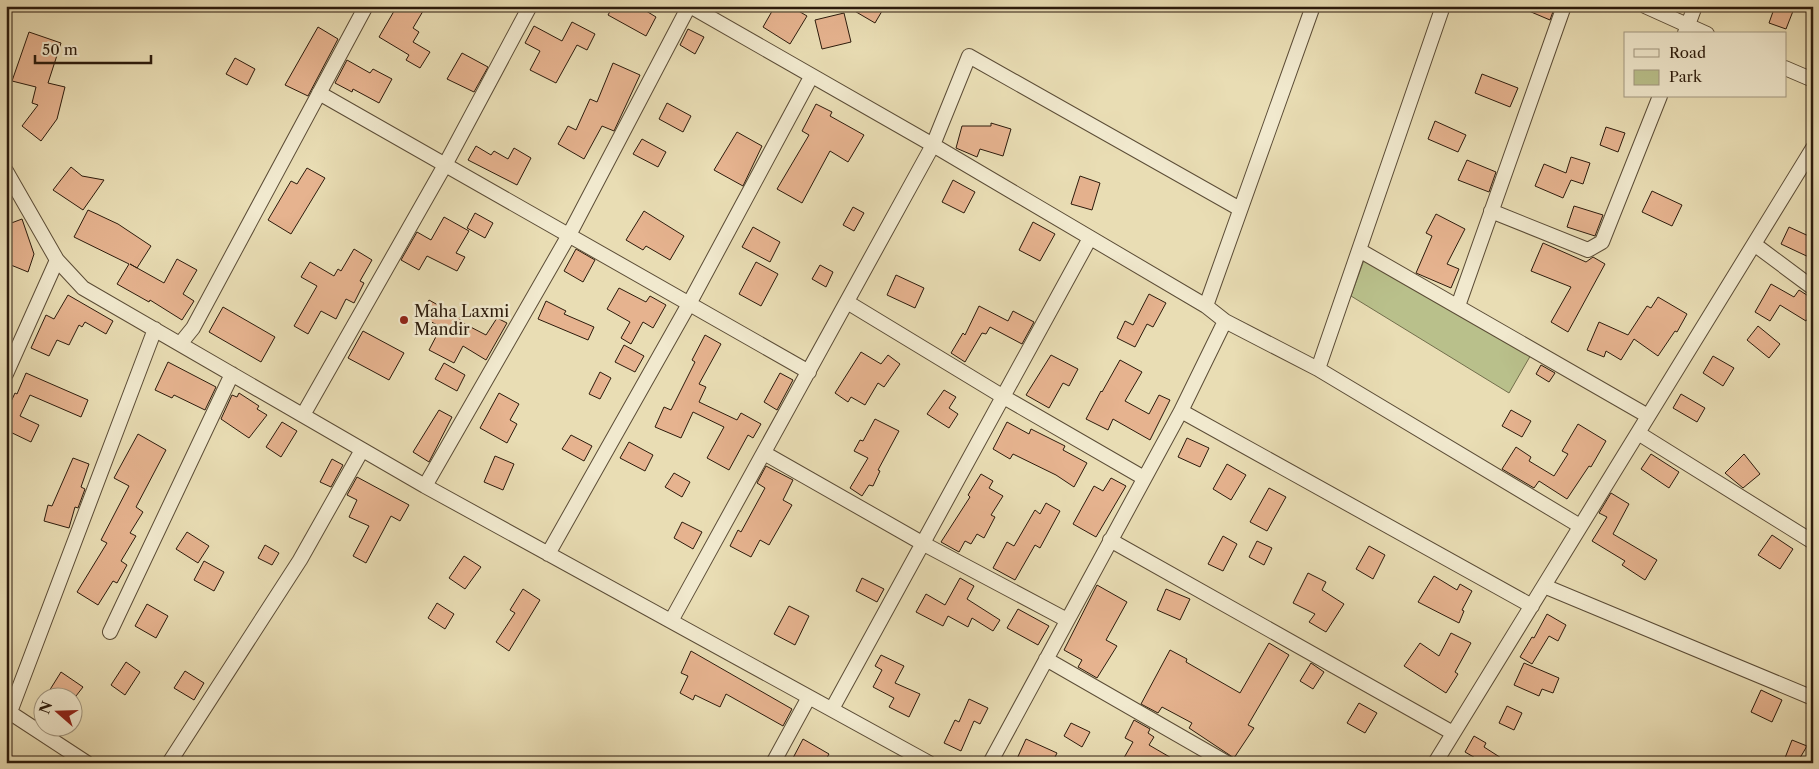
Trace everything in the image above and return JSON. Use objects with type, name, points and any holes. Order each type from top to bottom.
[{"type":"street","points":[[180,344],[193,328],[366,6]]},
{"type":"street","points":[[303,415],[445,165],[530,6]]},
{"type":"street","points":[[425,486],[569,235],[689,6],[933,145],[1206,306],[1225,320],[1318,369],[1580,526]]},
{"type":"street","points":[[1206,306],[1313,6]]},
{"type":"street","points":[[1318,369],[1443,6]]},
{"type":"street","points":[[1458,306],[1564,6]]},
{"type":"street","points":[[1645,6],[1686,30],[1695,6]]},
{"type":"street","points":[[671,621],[933,145],[969,56],[1240,209]]},
{"type":"street","points":[[1786,68],[1813,80]]},
{"type":"street","points":[[548,554],[689,304],[810,76]]},
{"type":"street","points":[[319,93],[809,372]]},
{"type":"street","points":[[1491,211],[1588,250],[1602,242],[1659,98]]},
{"type":"street","points":[[1435,763],[1813,148]]},
{"type":"street","points":[[6,170],[58,260],[83,288],[425,486],[929,763]]},
{"type":"street","points":[[832,709],[1090,238]]},
{"type":"street","points":[[1754,244],[1813,288]]},
{"type":"street","points":[[1359,250],[1648,416]]},
{"type":"street","points":[[6,374],[58,260]]},
{"type":"street","points":[[847,302],[1002,396],[1144,478]]},
{"type":"street","points":[[990,763],[1181,411],[1225,320]]},
{"type":"street","points":[[87,763],[8,711],[155,329]]},
{"type":"street","points":[[110,632],[232,374]]},
{"type":"street","points":[[1181,411],[1532,606]]},
{"type":"street","points":[[1638,433],[1813,542]]},
{"type":"street","points":[[169,763],[300,560],[362,450]]},
{"type":"street","points":[[764,453],[922,543],[1067,620]]},
{"type":"street","points":[[1110,540],[1453,734]]},
{"type":"street","points":[[1544,586],[1813,698]]},
{"type":"street","points":[[1046,659],[1226,763]]},
{"type":"street","points":[[773,763],[809,697]]},
{"type":"green space","points":[[1364,260],[1536,346],[1509,393],[1351,296]]},
{"type":"building","points":[[397,6],[426,6],[413,28],[419,32],[413,42],[430,52],[420,68],[406,60],[409,55],[379,37]]},
{"type":"building","points":[[613,6],[638,6],[656,17],[646,36],[608,15]]},
{"type":"building","points":[[775,6],[790,6],[807,16],[790,44],[763,27]]},
{"type":"building","points":[[846,6],[885,6],[875,23]]},
{"type":"building","points":[[1517,6],[1555,6],[1550,20]]},
{"type":"building","points":[[1775,6],[1795,6],[1786,29],[1769,23]]},
{"type":"building","points":[[844,13],[851,42],[822,49],[815,20]]},
{"type":"building","points":[[572,22],[595,34],[587,50],[577,45],[556,83],[530,70],[540,51],[525,43],[534,26],[562,41]]},
{"type":"building","points":[[318,27],[338,39],[308,96],[285,85]]},
{"type":"building","points":[[688,29],[704,37],[695,54],[680,45]]},
{"type":"building","points":[[29,32],[61,43],[48,83],[65,87],[57,119],[41,141],[22,126],[38,105],[32,103],[36,87],[12,81]]},
{"type":"building","points":[[462,53],[488,67],[474,92],[447,79]]},
{"type":"building","points":[[235,58],[255,69],[247,85],[226,74]]},
{"type":"building","points":[[347,60],[370,73],[373,69],[392,79],[379,103],[353,89],[352,92],[335,83]]},
{"type":"building","points":[[613,63],[640,75],[614,131],[602,126],[584,159],[558,144],[568,126],[576,130],[590,99],[597,102]]},
{"type":"building","points":[[1482,74],[1518,88],[1510,107],[1475,93]]},
{"type":"building","points":[[667,103],[691,116],[683,132],[659,119]]},
{"type":"building","points":[[816,104],[832,112],[830,116],[864,135],[848,162],[830,151],[802,203],[777,189],[809,135],[802,131]]},
{"type":"building","points":[[1435,121],[1466,135],[1458,152],[1428,139]]},
{"type":"building","points":[[991,123],[1011,129],[1003,156],[980,149],[977,157],[956,148],[962,126],[991,126]]},
{"type":"building","points":[[1606,127],[1625,133],[1618,152],[1600,145]]},
{"type":"building","points":[[737,132],[762,146],[743,186],[714,170]]},
{"type":"building","points":[[642,139],[666,152],[658,167],[633,154]]},
{"type":"building","points":[[476,146],[491,155],[494,151],[508,159],[514,148],[531,158],[517,185],[468,160]]},
{"type":"building","points":[[1571,157],[1590,163],[1583,184],[1571,180],[1563,198],[1535,186],[1544,164],[1566,173]]},
{"type":"building","points":[[1467,160],[1496,172],[1489,192],[1458,180]]},
{"type":"building","points":[[71,167],[82,176],[104,180],[83,210],[53,190]]},
{"type":"building","points":[[307,168],[325,178],[291,234],[268,220],[291,181],[297,184]]},
{"type":"building","points":[[1080,176],[1100,183],[1092,210],[1071,204]]},
{"type":"building","points":[[953,180],[975,192],[964,213],[942,202]]},
{"type":"building","points":[[1652,191],[1682,205],[1672,226],[1642,212]]},
{"type":"building","points":[[1574,206],[1603,215],[1595,236],[1567,227]]},
{"type":"building","points":[[853,207],[864,213],[854,231],[843,225]]},
{"type":"building","points":[[88,210],[118,224],[151,246],[137,268],[164,283],[177,259],[197,270],[183,294],[194,301],[182,320],[150,300],[149,302],[117,284],[129,264],[74,237]]},
{"type":"building","points":[[644,211],[684,236],[670,260],[646,246],[643,250],[626,240]]},
{"type":"building","points":[[475,213],[493,223],[485,238],[467,228]]},
{"type":"building","points":[[1436,214],[1465,229],[1447,264],[1459,269],[1451,288],[1416,273],[1432,236],[1426,233]]},
{"type":"building","points":[[444,217],[469,231],[456,253],[465,257],[457,271],[427,256],[419,270],[401,260],[417,232],[431,240]]},
{"type":"building","points":[[22,219],[34,254],[28,272],[6,263],[6,225]]},
{"type":"building","points":[[1033,222],[1055,234],[1040,261],[1019,250]]},
{"type":"building","points":[[753,227],[780,242],[770,262],[742,247]]},
{"type":"building","points":[[1789,227],[1813,238],[1813,259],[1781,244]]},
{"type":"building","points":[[1543,243],[1586,262],[1593,257],[1605,264],[1568,332],[1551,322],[1571,287],[1531,271]]},
{"type":"building","points":[[354,249],[372,260],[360,281],[364,283],[354,303],[346,299],[336,319],[321,311],[308,334],[294,326],[317,286],[301,277],[310,262],[334,276],[338,269],[341,271]]},
{"type":"building","points":[[576,249],[595,260],[583,282],[564,271]]},
{"type":"building","points":[[756,262],[778,274],[761,306],[739,294]]},
{"type":"building","points":[[820,265],[833,272],[826,287],[812,279]]},
{"type":"building","points":[[896,275],[924,288],[915,308],[887,295]]},
{"type":"building","points":[[1771,284],[1794,297],[1799,290],[1813,299],[1813,311],[1806,321],[1780,305],[1770,321],[1755,312]]},
{"type":"building","points":[[619,288],[646,302],[650,296],[666,305],[653,328],[643,322],[631,344],[621,338],[630,322],[607,309]]},
{"type":"building","points":[[1149,294],[1166,303],[1153,327],[1147,324],[1135,347],[1117,338],[1125,321],[1133,325]]},
{"type":"building","points":[[68,295],[113,321],[106,334],[85,322],[82,327],[79,325],[69,345],[57,340],[49,356],[31,348],[46,315],[54,319]]},
{"type":"building","points":[[1658,297],[1687,314],[1677,332],[1675,331],[1658,356],[1634,339],[1621,360],[1606,351],[1604,357],[1587,350],[1599,322],[1628,335],[1647,306],[1651,308]]},
{"type":"building","points":[[429,300],[461,318],[459,321],[486,335],[497,318],[507,323],[486,360],[463,346],[454,363],[429,350],[441,327],[420,316]]},
{"type":"building","points":[[546,301],[566,311],[564,314],[594,327],[588,340],[538,319]]},
{"type":"building","points":[[979,306],[1008,321],[1013,311],[1034,322],[1022,344],[990,327],[986,334],[982,333],[965,362],[951,353],[963,333],[965,335]]},
{"type":"building","points":[[223,307],[275,337],[261,362],[209,332]]},
{"type":"building","points":[[1758,326],[1780,344],[1769,358],[1747,340]]},
{"type":"building","points":[[363,331],[404,353],[389,380],[348,358]]},
{"type":"building","points":[[705,335],[721,344],[699,384],[706,387],[699,402],[737,420],[741,413],[761,424],[753,438],[748,435],[729,470],[707,458],[724,427],[693,412],[681,438],[655,427],[664,407],[671,410],[695,362],[692,360]]},
{"type":"building","points":[[624,345],[644,356],[635,372],[615,362]]},
{"type":"building","points":[[861,352],[881,364],[888,355],[900,364],[884,387],[878,383],[865,405],[851,397],[848,402],[835,393]]},
{"type":"building","points":[[1051,355],[1078,369],[1069,386],[1063,383],[1049,408],[1026,395]]},
{"type":"building","points":[[1713,356],[1734,368],[1723,386],[1703,373]]},
{"type":"building","points":[[1120,360],[1142,372],[1125,401],[1149,414],[1159,395],[1170,400],[1150,440],[1113,419],[1108,430],[1086,419]]},
{"type":"building","points":[[168,362],[216,387],[205,410],[174,395],[172,398],[155,390]]},
{"type":"building","points":[[444,363],[465,375],[457,391],[435,379]]},
{"type":"building","points":[[1541,365],[1555,373],[1549,382],[1536,374]]},
{"type":"building","points":[[600,372],[611,378],[600,399],[589,394]]},
{"type":"building","points":[[26,373],[88,400],[81,417],[30,395],[20,416],[39,425],[31,442],[6,430],[6,418],[11,410],[8,408],[15,393],[17,394]]},
{"type":"building","points":[[780,373],[793,380],[777,410],[764,402]]},
{"type":"building","points":[[944,390],[956,397],[949,408],[958,414],[949,428],[927,414]]},
{"type":"building","points":[[239,393],[259,406],[257,409],[267,415],[249,438],[221,419],[232,395],[237,397]]},
{"type":"building","points":[[499,393],[519,404],[510,420],[517,424],[507,443],[480,428]]},
{"type":"building","points":[[1681,394],[1705,408],[1697,422],[1673,408]]},
{"type":"building","points":[[439,410],[452,417],[429,462],[413,452]]},
{"type":"building","points":[[1511,410],[1531,421],[1522,437],[1502,426]]},
{"type":"building","points":[[875,419],[899,431],[878,470],[880,471],[873,486],[869,485],[862,496],[850,488],[868,458],[854,451],[860,440],[863,441]]},
{"type":"building","points":[[282,422],[297,431],[281,457],[266,447]]},
{"type":"building","points":[[1007,422],[1029,434],[1031,429],[1065,446],[1063,450],[1087,463],[1074,487],[1056,475],[1013,454],[1010,459],[993,449]]},
{"type":"building","points":[[1578,424],[1606,441],[1591,467],[1589,466],[1567,499],[1539,481],[1534,488],[1502,469],[1516,447],[1531,457],[1529,461],[1554,476],[1568,454],[1562,451]]},
{"type":"building","points":[[138,434],[166,450],[136,507],[143,512],[130,533],[136,536],[121,561],[127,565],[117,583],[113,581],[98,605],[77,592],[107,543],[101,540],[129,486],[114,478]]},
{"type":"building","points":[[571,435],[592,446],[584,461],[562,449]]},
{"type":"building","points":[[1187,438],[1209,448],[1200,467],[1178,457]]},
{"type":"building","points":[[629,442],[653,455],[645,471],[620,458]]},
{"type":"building","points":[[1651,454],[1679,472],[1669,488],[1641,469]]},
{"type":"building","points":[[1744,454],[1760,474],[1743,488],[1725,473]]},
{"type":"building","points":[[495,456],[514,464],[503,490],[484,482]]},
{"type":"building","points":[[73,458],[89,464],[81,487],[85,489],[78,508],[75,507],[69,528],[44,521],[48,505],[52,506]]},
{"type":"building","points":[[332,459],[343,465],[331,487],[320,482]]},
{"type":"building","points":[[1227,464],[1246,475],[1231,500],[1213,489]]},
{"type":"building","points":[[766,466],[793,480],[783,500],[792,505],[769,545],[760,540],[751,557],[730,546],[738,530],[741,532],[765,488],[757,483]]},
{"type":"building","points":[[674,473],[690,482],[682,497],[665,487]]},
{"type":"building","points":[[981,474],[993,481],[989,488],[1003,496],[991,515],[995,517],[984,538],[977,534],[971,544],[965,541],[959,552],[941,542],[970,497],[968,495]]},
{"type":"building","points":[[357,477],[409,505],[400,521],[391,516],[366,563],[353,556],[369,526],[349,517],[357,500],[347,495]]},
{"type":"building","points":[[1111,478],[1126,486],[1096,537],[1073,524],[1094,486],[1103,491]]},
{"type":"building","points":[[1269,488],[1286,497],[1267,531],[1250,522]]},
{"type":"building","points":[[1611,493],[1629,504],[1613,534],[1657,560],[1645,580],[1622,565],[1625,561],[1592,541],[1607,517],[1599,513]]},
{"type":"building","points":[[1046,503],[1060,511],[1040,548],[1035,545],[1015,580],[993,568],[1007,542],[1014,546],[1035,510],[1040,514]]},
{"type":"building","points":[[682,522],[702,532],[693,549],[674,538]]},
{"type":"building","points":[[187,532],[209,546],[198,563],[176,549]]},
{"type":"building","points":[[1772,535],[1793,549],[1780,569],[1758,555]]},
{"type":"building","points":[[1223,536],[1237,544],[1223,571],[1208,564]]},
{"type":"building","points":[[1257,541],[1272,548],[1264,565],[1249,557]]},
{"type":"building","points":[[265,545],[279,553],[272,565],[258,558]]},
{"type":"building","points":[[1369,546],[1385,555],[1373,579],[1356,569]]},
{"type":"building","points":[[464,556],[481,567],[465,589],[449,578]]},
{"type":"building","points":[[204,561],[224,572],[214,591],[194,580]]},
{"type":"building","points":[[1308,573],[1326,582],[1322,590],[1344,604],[1326,632],[1309,622],[1315,614],[1293,603]]},
{"type":"building","points":[[1434,576],[1457,590],[1460,584],[1472,591],[1462,610],[1464,611],[1459,623],[1418,602]]},
{"type":"building","points":[[862,578],[884,589],[877,602],[856,591]]},
{"type":"building","points":[[960,578],[974,586],[967,599],[1000,620],[993,631],[972,618],[968,627],[948,616],[943,626],[916,612],[926,594],[945,605]]},
{"type":"building","points":[[1097,585],[1127,602],[1106,640],[1117,646],[1097,678],[1078,667],[1082,660],[1064,650]]},
{"type":"building","points":[[523,589],[540,600],[509,651],[496,642],[515,613],[510,610]]},
{"type":"building","points":[[1166,589],[1190,599],[1180,620],[1157,610]]},
{"type":"building","points":[[437,603],[454,614],[445,629],[428,618]]},
{"type":"building","points":[[147,604],[168,616],[156,638],[135,626]]},
{"type":"building","points":[[789,606],[809,616],[795,645],[774,634]]},
{"type":"building","points":[[1018,609],[1049,626],[1038,645],[1007,628]]},
{"type":"building","points":[[1547,614],[1566,625],[1558,641],[1549,636],[1532,664],[1520,657],[1532,637],[1534,638]]},
{"type":"building","points":[[1451,633],[1471,643],[1455,672],[1458,674],[1446,693],[1404,666],[1420,643],[1439,656]]},
{"type":"building","points":[[1269,643],[1289,655],[1248,725],[1254,728],[1234,758],[1189,728],[1192,723],[1162,707],[1158,713],[1141,704],[1170,650],[1187,659],[1186,662],[1240,693]]},
{"type":"building","points":[[691,651],[792,709],[783,726],[726,694],[720,707],[695,695],[693,700],[680,693],[688,676],[681,673]]},
{"type":"building","points":[[881,655],[904,666],[895,683],[920,694],[909,717],[889,707],[894,698],[873,687],[882,670],[875,666]]},
{"type":"building","points":[[126,662],[140,672],[125,695],[111,685]]},
{"type":"building","points":[[1311,663],[1324,672],[1313,689],[1300,681]]},
{"type":"building","points":[[1524,663],[1559,678],[1553,693],[1542,689],[1539,696],[1514,685]]},
{"type":"building","points":[[185,671],[204,683],[194,700],[174,688]]},
{"type":"building","points":[[61,672],[82,686],[52,686]]},
{"type":"building","points":[[1761,690],[1782,700],[1772,722],[1751,712]]},
{"type":"building","points":[[969,699],[988,708],[980,724],[974,721],[961,751],[944,743],[955,720],[959,722]]},
{"type":"building","points":[[1359,703],[1377,713],[1365,733],[1347,723]]},
{"type":"building","points":[[1507,706],[1522,713],[1514,730],[1499,723]]},
{"type":"building","points":[[1134,720],[1150,729],[1148,733],[1154,737],[1149,745],[1180,763],[1121,763],[1133,742],[1125,738]]},
{"type":"building","points":[[1071,723],[1090,732],[1082,747],[1064,736]]},
{"type":"building","points":[[1474,736],[1486,743],[1484,747],[1509,763],[1484,763],[1465,752]]},
{"type":"building","points":[[803,739],[829,754],[824,763],[802,763],[793,758]]},
{"type":"building","points":[[1026,739],[1057,753],[1052,763],[1015,763]]},
{"type":"building","points":[[1792,740],[1807,746],[1797,763],[1783,763]]},
{"type":"place","name":"Maha Laxmi Mandir","points":[[404,320]]}]
